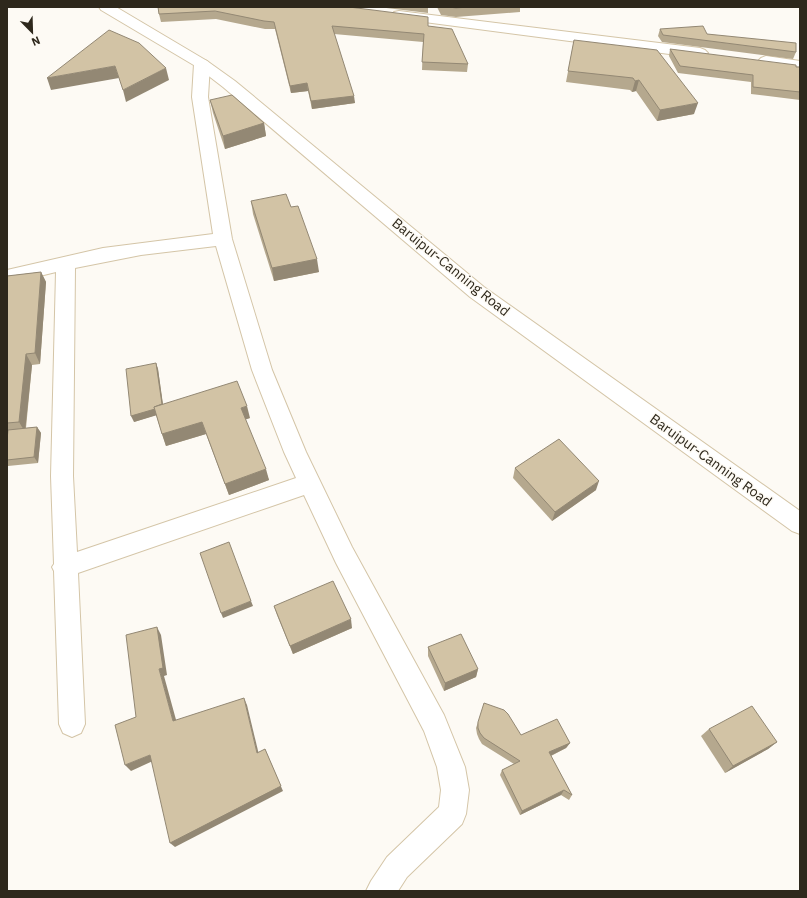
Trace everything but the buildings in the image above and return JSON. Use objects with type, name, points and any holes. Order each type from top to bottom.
[{"type":"street","name":"Baruipur-Canning Road","points":[[106,7],[202,64],[229,84],[477,292],[800,524]]},
{"type":"street","points":[[389,14],[713,55]]},
{"type":"street","points":[[752,60],[800,66]]},
{"type":"street","points":[[202,64],[200,97],[223,239],[262,370],[295,452],[344,555],[435,724],[451,767],[455,790],[452,814],[397,867],[381,891]]},
{"type":"street","points":[[7,278],[66,264],[142,249],[223,239]]},
{"type":"street","points":[[66,264],[62,476],[64,567],[72,724]]},
{"type":"street","points":[[64,567],[310,483]]}]
